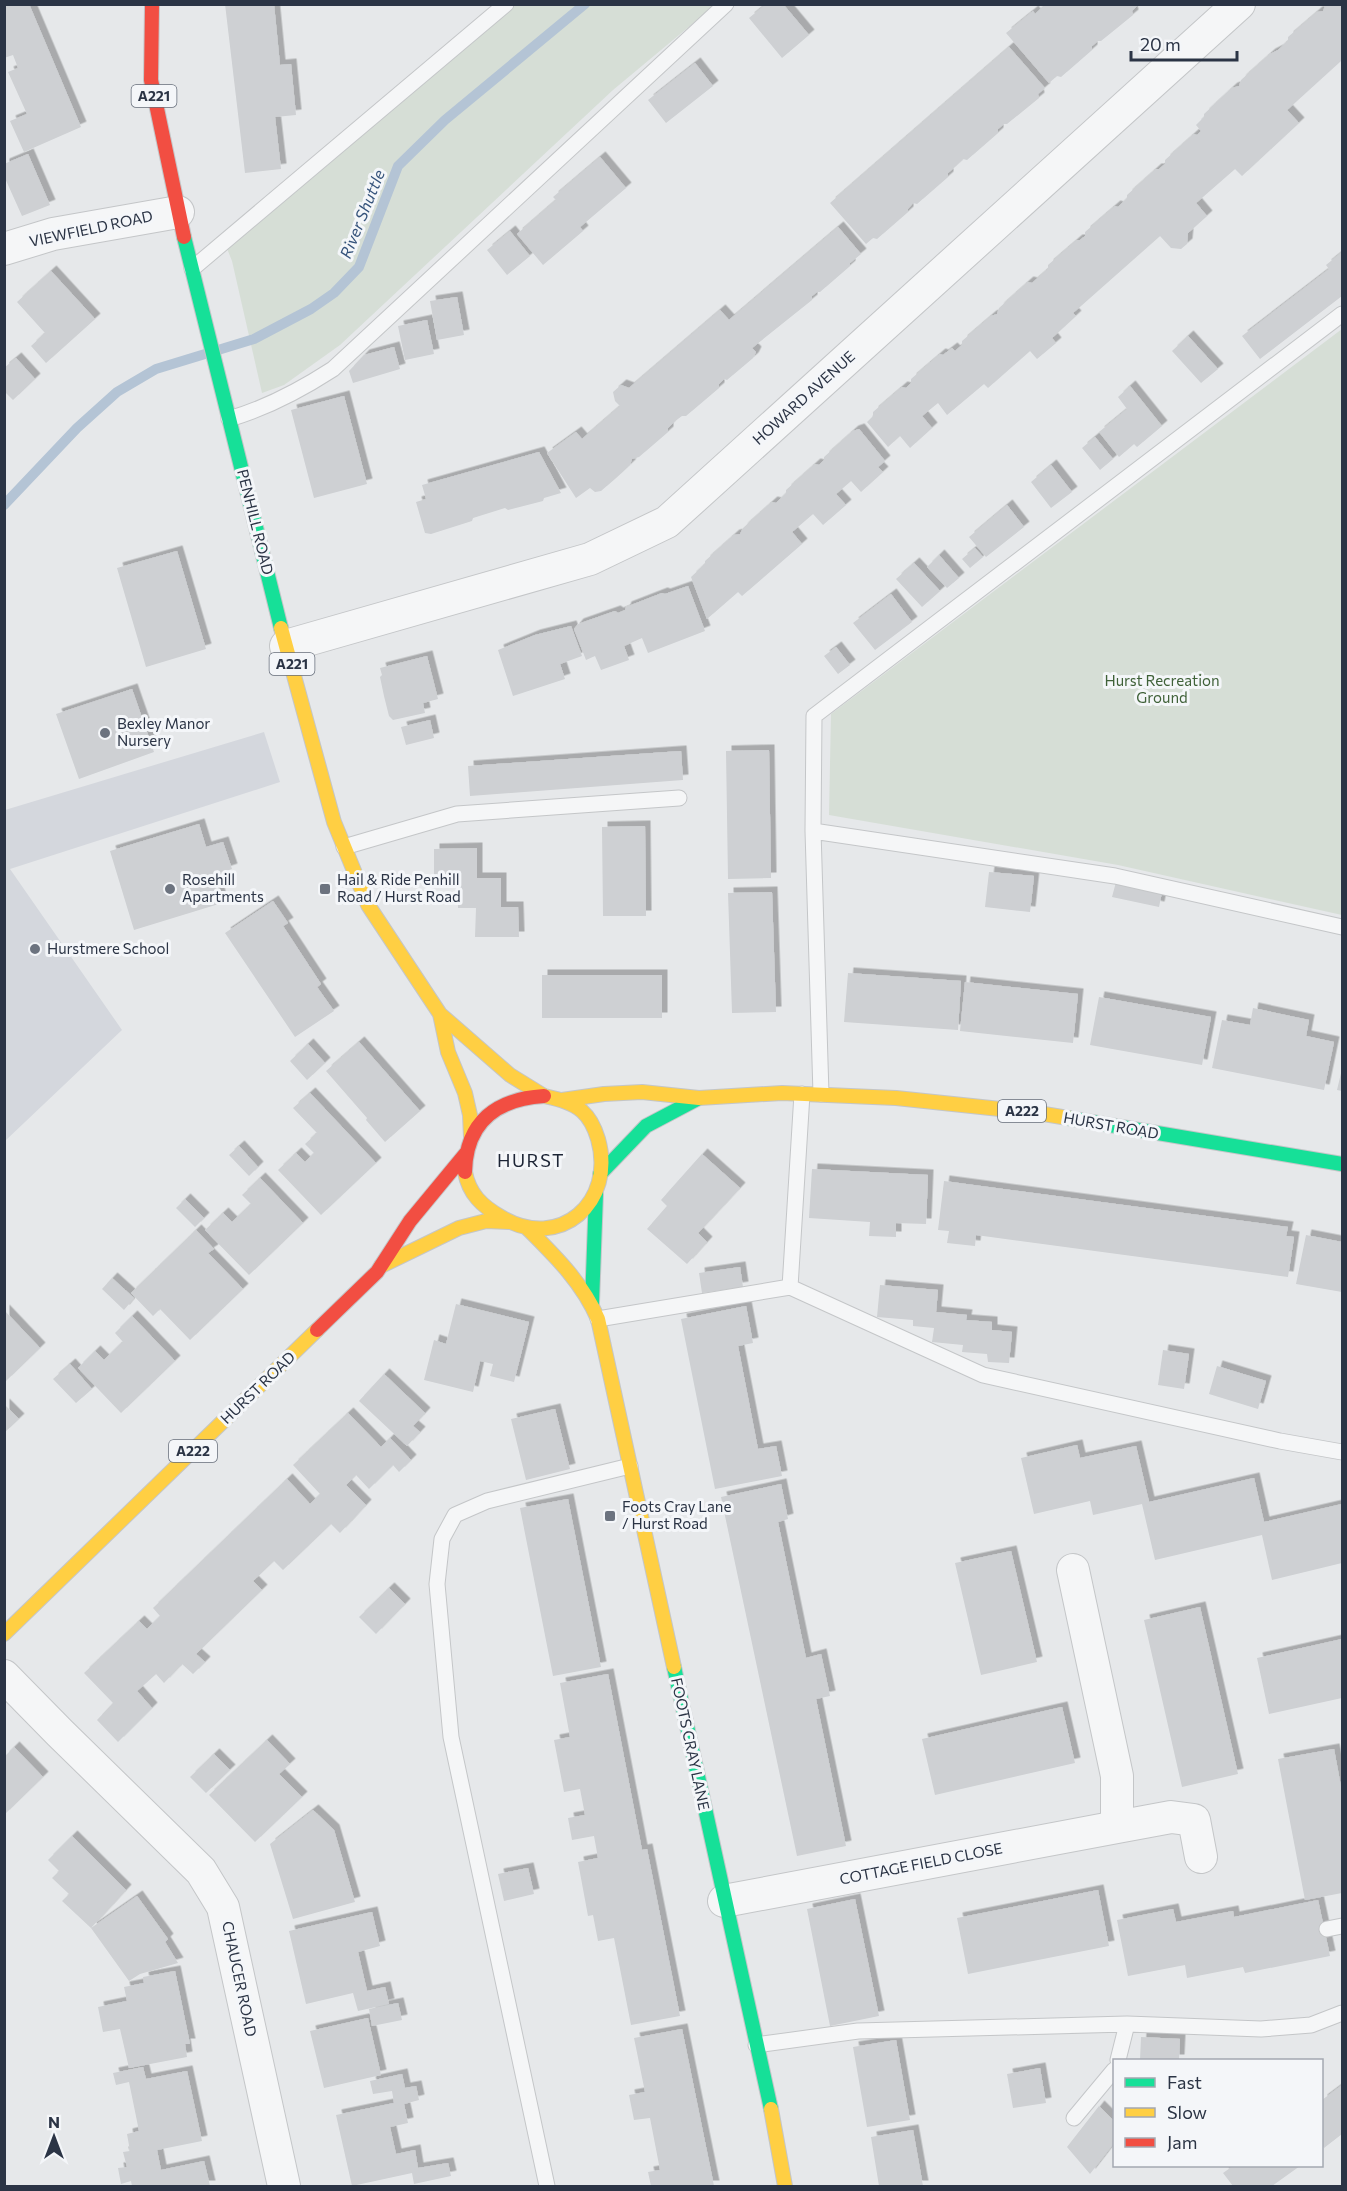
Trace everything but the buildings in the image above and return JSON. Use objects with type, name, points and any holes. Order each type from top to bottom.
[{"type":"main road","name":"PENHILL ROAD","points":[[152,4],[151,80],[178,212],[286,646],[334,822],[368,905],[440,1014],[510,1076],[544,1096]]},
{"type":"main road","name":"PENHILL ROAD","points":[[440,1014],[448,1052],[465,1093],[470,1115],[471,1137]]},
{"type":"main road","name":"HURST ROAD","points":[[562,1100],[642,1092],[699,1098],[782,1093],[896,1098],[1038,1113],[1342,1164]]},
{"type":"main road","name":"HURST ROAD","points":[[544,1096],[562,1100],[577,1107],[590,1120],[599,1143],[600,1174],[596,1194],[586,1209],[574,1219],[560,1226],[540,1230],[509,1221],[489,1210],[473,1193],[466,1177],[467,1152],[471,1137],[493,1110],[513,1100],[544,1096]]},
{"type":"main road","name":"HURST ROAD","points":[[600,1174],[646,1126],[699,1098]]},
{"type":"main road","name":"HURST ROAD","points":[[4,1634],[353,1296],[381,1266],[410,1221],[467,1152]]},
{"type":"main road","name":"FOOTS CRAY LANE","points":[[592,1303],[596,1194]]},
{"type":"main road","name":"HURST ROAD","points":[[381,1266],[464,1226],[486,1221],[509,1221]]},
{"type":"main road","name":"FOOTS CRAY LANE","points":[[527,1228],[563,1263],[592,1303],[598,1319],[785,2187]]},
{"type":"street","name":"HOWARD AVENUE","points":[[286,646],[591,559],[667,522],[1239,4]]},
{"type":"street","name":"VIEWFIELD ROAD","points":[[4,249],[53,234],[178,212]]},
{"type":"street","points":[[1073,1570],[1117,1776],[1117,1827]]},
{"type":"street","name":"CHAUCER ROAD","points":[[4,1676],[201,1871],[223,1907],[284,2187]]},
{"type":"street","name":"COTTAGE FIELD CLOSE","points":[[724,1901],[1171,1818],[1194,1820],[1202,1857]]},
{"type":"lane","points":[[192,269],[506,4]]},
{"type":"lane","points":[[229,419],[258,411],[295,393],[333,369],[726,4]]},
{"type":"lane","points":[[821,1094],[813,831],[813,716],[1342,314]]},
{"type":"lane","points":[[344,847],[456,814],[679,798]]},
{"type":"lane","points":[[813,831],[1115,876],[1342,927]]},
{"type":"lane","points":[[790,1287],[802,1094]]},
{"type":"lane","points":[[598,1319],[790,1287],[983,1375],[1280,1441],[1342,1452]]},
{"type":"lane","points":[[547,2187],[451,1737],[437,1584],[442,1539],[455,1515],[487,1501],[630,1466]]},
{"type":"lane","points":[[756,2045],[858,2031],[1127,2024],[1261,2030],[1311,2025],[1342,2013]]},
{"type":"lane","points":[[1118,2059],[1127,2024]]},
{"type":"lane","points":[[1074,2118],[1113,2071]]},
{"type":"shaded area","name":"Hurstmere School","points":[[264,732],[280,782],[10,869],[122,1030],[5,1141],[5,810]]},
{"type":"green space","points":[[507,5],[715,5],[613,90],[340,345],[284,385],[262,393],[232,261],[226,246]]},
{"type":"green space","name":"Hurst Recreation Ground","points":[[1342,329],[1342,915],[1118,865],[829,815],[831,714]]},
{"type":"waterway","name":"River Shuttle","points":[[4,505],[77,428],[117,392],[156,369],[254,339],[311,309],[334,293],[359,267],[398,166],[445,120],[585,4]]},
{"type":"traffic: fast","points":[[184,237],[281,628]]},
{"type":"traffic: fast","points":[[600,1174],[646,1126],[699,1098]]},
{"type":"traffic: fast","points":[[1068,1118],[1342,1164]]},
{"type":"traffic: fast","points":[[592,1303],[596,1194]]},
{"type":"traffic: fast","points":[[674,1667],[771,2109]]},
{"type":"traffic: slow","points":[[281,628],[334,822],[368,905],[440,1014],[510,1075],[544,1096]]},
{"type":"traffic: slow","points":[[440,1014],[448,1052],[465,1093],[470,1115],[471,1137]]},
{"type":"traffic: slow","points":[[562,1100],[642,1092],[699,1098],[782,1093],[896,1098],[1068,1118]]},
{"type":"traffic: slow","points":[[465,1172],[473,1193],[482,1204],[501,1217],[523,1226],[544,1228],[562,1224],[578,1215],[591,1201],[599,1183],[601,1162],[598,1139],[592,1124],[582,1111],[569,1103],[544,1096]]},
{"type":"traffic: slow","points":[[381,1266],[459,1228],[486,1221],[509,1222]]},
{"type":"traffic: slow","points":[[527,1228],[576,1281],[598,1319],[674,1667]]},
{"type":"traffic: slow","points":[[4,1634],[317,1330]]},
{"type":"traffic: slow","points":[[771,2109],[785,2186]]},
{"type":"traffic: jam","points":[[152,4],[151,80],[184,237]]},
{"type":"traffic: jam","points":[[465,1172],[471,1139],[487,1116],[512,1102],[544,1096]]},
{"type":"traffic: jam","points":[[317,1330],[377,1272],[410,1221],[467,1152]]},
{"type":"place","name":"Bexley Manor Nursery","points":[[105,733]]},
{"type":"place","name":"Rosehill Apartments","points":[[170,889]]},
{"type":"place","name":"Hail & Ride Penhill Road / Hurst Road","points":[[325,889]]},
{"type":"place","name":"Hurstmere School","points":[[35,949]]},
{"type":"place","name":"Foots Cray Lane / Hurst Road","points":[[610,1516]]},
{"type":"district","name":"HURST","points":[[531,1161]]}]
